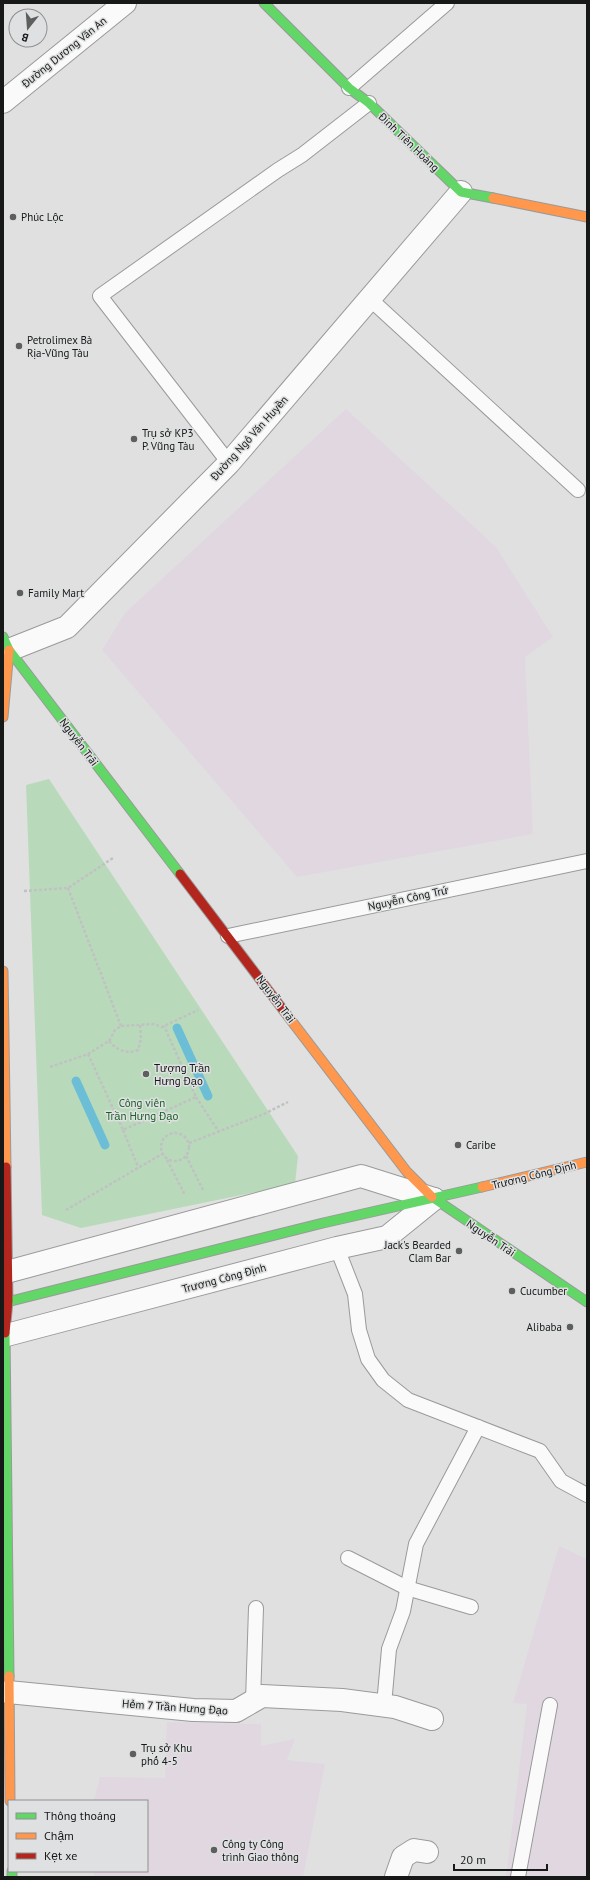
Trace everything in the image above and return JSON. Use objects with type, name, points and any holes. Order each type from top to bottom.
[{"type":"main road","name":"Đinh Tiên Hoàng","points":[[264,3],[349,88],[369,103],[461,192]]},
{"type":"main road","points":[[461,192],[587,217]]},
{"type":"main road","points":[[3,717],[6,644]]},
{"type":"main road","name":"Nguyễn Trãi","points":[[6,644],[407,1172],[434,1199],[587,1302]]},
{"type":"main road","points":[[3,971],[6,1302],[4,1335],[10,1800]]},
{"type":"main road","name":"Trương Công Định","points":[[6,1302],[323,1223],[434,1199],[587,1162]]},
{"type":"street","name":"Đường Dương Văn An","points":[[3,102],[125,3]]},
{"type":"street","name":"Đường Ngô Văn Huyền","points":[[6,644],[67,626],[229,462],[461,192]]},
{"type":"street","points":[[5,1272],[362,1176],[434,1199]]},
{"type":"street","name":"Trương Công Định","points":[[4,1335],[337,1248],[387,1237],[434,1199]]},
{"type":"street","name":"Hẻm 7 Trần Hưng Đạo","points":[[8,1692],[193,1710],[236,1711],[262,1696],[342,1700],[395,1707],[432,1719]]},
{"type":"street","points":[[396,1877],[403,1857],[414,1850],[428,1852]]},
{"type":"lane","points":[[349,88],[447,3]]},
{"type":"lane","points":[[229,462],[100,296],[278,170],[302,155],[369,103]]},
{"type":"lane","points":[[370,299],[578,490]]},
{"type":"lane","name":"Nguyễn Công Trứ","points":[[228,936],[587,861]]},
{"type":"lane","points":[[337,1248],[355,1294],[359,1330],[368,1359],[383,1380],[408,1400],[540,1451],[561,1481],[587,1495]]},
{"type":"lane","points":[[384,1706],[390,1649],[403,1611],[416,1544],[478,1427]]},
{"type":"lane","points":[[348,1558],[407,1588],[471,1607]]},
{"type":"lane","points":[[253,1700],[256,1608]]},
{"type":"lane","points":[[518,1877],[550,1705]]},
{"type":"path","points":[[24,892],[68,888],[113,858]]},
{"type":"path","points":[[68,888],[121,1026]]},
{"type":"path","points":[[50,1067],[88,1054],[109,1041],[115,1030],[121,1026],[164,1026],[198,1010]]},
{"type":"path","points":[[109,1041],[115,1047],[126,1052],[138,1050],[141,1039],[140,1025]]},
{"type":"path","points":[[164,1026],[196,1097],[219,1132]]},
{"type":"path","points":[[88,1054],[138,1167]]},
{"type":"path","points":[[122,1130],[196,1097]]},
{"type":"path","points":[[189,1143],[264,1114],[288,1102]]},
{"type":"path","points":[[188,1200],[167,1159],[162,1154],[160,1144],[162,1139],[171,1133],[182,1134],[189,1143]]},
{"type":"path","points":[[189,1143],[186,1156],[206,1197]]},
{"type":"path","points":[[66,1210],[162,1154]]},
{"type":"path","points":[[167,1159],[178,1161],[186,1156]]},
{"type":"shaded area","points":[[346,409],[496,547],[553,637],[525,657],[533,834],[297,877],[102,650],[125,613]]},
{"type":"shaded area","points":[[559,1546],[587,1559],[587,1877],[506,1877],[527,1704],[513,1703]]},
{"type":"shaded area","points":[[167,1722],[261,1724],[261,1746],[295,1739],[287,1760],[325,1764],[303,1877],[94,1877],[94,1872],[148,1872],[148,1800],[94,1800],[100,1777],[165,1778]]},
{"type":"green space","name":"Công viên Trần Hưng Đạo","points":[[49,779],[298,1156],[295,1184],[81,1228],[42,1215],[26,785]]},
{"type":"waterway","points":[[177,1028],[208,1096]]},
{"type":"waterway","points":[[76,1081],[105,1145]]},
{"type":"traffic: fast","points":[[264,3],[349,88],[369,103],[461,192],[493,198]]},
{"type":"traffic: fast","points":[[3,637],[9,650],[180,874]]},
{"type":"traffic: fast","points":[[3,1303],[323,1223],[482,1187]]},
{"type":"traffic: fast","points":[[432,1197],[587,1302]]},
{"type":"traffic: fast","points":[[5,1333],[9,1676]]},
{"type":"traffic: fast","points":[[12,1872],[12,1877]]},
{"type":"traffic: slow","points":[[493,198],[587,217]]},
{"type":"traffic: slow","points":[[3,717],[9,650]]},
{"type":"traffic: slow","points":[[3,971],[6,1167]]},
{"type":"traffic: slow","points":[[284,1011],[407,1172],[432,1197]]},
{"type":"traffic: slow","points":[[482,1187],[587,1162]]},
{"type":"traffic: slow","points":[[9,1676],[10,1800]]},
{"type":"traffic: jam","points":[[180,874],[284,1011]]},
{"type":"traffic: jam","points":[[5,1333],[8,1301],[6,1167]]},
{"type":"place","name":"Phúc Lộc","points":[[13,217]]},
{"type":"place","name":"Petrolimex Bà Rịa-Vũng Tàu","points":[[19,346]]},
{"type":"place","name":"Trụ sở KP3 P. Vũng Tàu","points":[[134,439]]},
{"type":"place","name":"Family Mart","points":[[20,593]]},
{"type":"place","name":"Tượng Trần Hưng Đạo","points":[[146,1074]]},
{"type":"place","name":"Caribe","points":[[458,1145]]},
{"type":"place","name":"Jack's Bearded Clam Bar","points":[[459,1251]]},
{"type":"place","name":"Cucumber","points":[[512,1291]]},
{"type":"place","name":"Alibaba","points":[[570,1327]]},
{"type":"place","name":"Trụ sở Khu phố 4-5","points":[[133,1754]]},
{"type":"place","name":"Công ty Công trình Giao thông","points":[[214,1850]]}]
